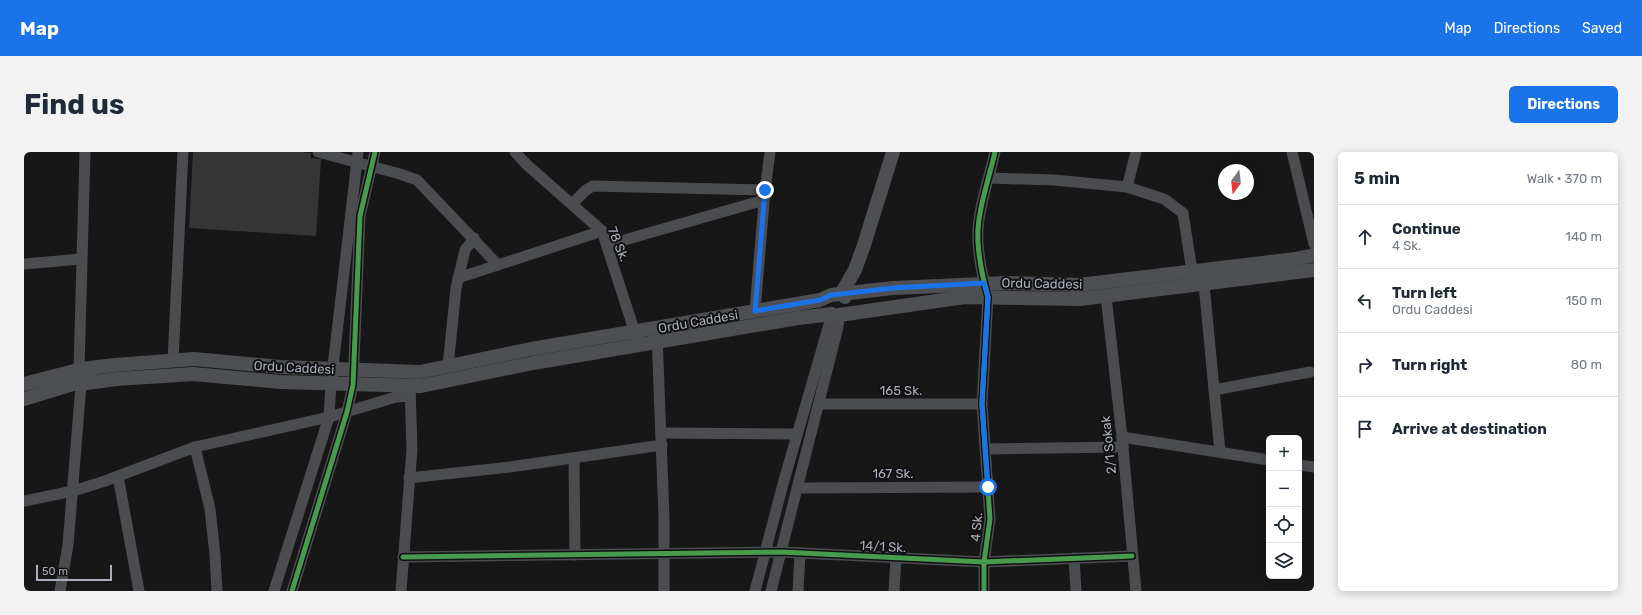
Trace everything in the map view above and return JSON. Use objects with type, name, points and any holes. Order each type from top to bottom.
[{"type":"main road","points":[[833,296],[867,212],[883,152]]},
{"type":"main road","points":[[833,296],[845,298],[848,306],[844,313],[836,314],[829,312],[826,305],[833,296],[855,270],[893,152]]},
{"type":"main road","name":"Ordu Caddesi","points":[[1105,289],[1198,271],[1314,255]]},
{"type":"main road","name":"Ordu Caddesi","points":[[24,399],[115,365],[194,359],[281,368],[420,372],[531,349],[820,300],[833,296],[893,288],[986,290],[1079,285],[1105,289],[1199,285],[1314,270]]},
{"type":"main road","points":[[1198,271],[1199,285]]},
{"type":"main road","name":"Ordu Caddesi","points":[[24,384],[80,377],[117,379],[193,374],[281,382],[353,384],[410,391],[421,386],[533,363],[798,318],[965,297],[986,290]]},
{"type":"street","points":[[60,591],[68,545],[80,377],[81,259],[85,152]]},
{"type":"street","points":[[173,361],[183,152]]},
{"type":"street","points":[[318,152],[358,157],[372,166],[417,180],[474,238],[498,265]]},
{"type":"street","points":[[292,591],[347,412],[353,384],[360,216],[375,152]]},
{"type":"street","name":"78 Sk.","points":[[515,152],[526,164],[602,231],[636,332],[638,346]]},
{"type":"street","points":[[755,311],[764,195],[770,152]]},
{"type":"street","name":"4 Sk.","points":[[984,591],[984,562],[990,519],[982,404],[986,290],[978,241],[981,207],[995,152]]},
{"type":"street","points":[[1127,187],[1136,152]]},
{"type":"street","points":[[1292,152],[1314,244]]},
{"type":"street","points":[[274,591],[329,417],[331,384],[358,157]]},
{"type":"street","points":[[989,178],[1054,180],[1127,187],[1164,198],[1183,213],[1198,271]]},
{"type":"street","points":[[572,204],[586,190],[593,186],[764,195]]},
{"type":"street","points":[[607,245],[764,195]]},
{"type":"street","points":[[458,278],[602,231]]},
{"type":"street","points":[[448,366],[458,278],[465,250],[474,238]]},
{"type":"street","points":[[24,264],[81,259]]},
{"type":"street","points":[[1199,285],[1214,390],[1220,452]]},
{"type":"street","name":"2/1 Sokak","points":[[1105,289],[1122,442],[1136,591]]},
{"type":"street","points":[[771,591],[838,327],[836,314]]},
{"type":"street","points":[[755,591],[764,552],[797,434],[836,314]]},
{"type":"street","points":[[656,328],[658,342],[662,445],[665,554],[664,591]]},
{"type":"street","points":[[1214,390],[1310,372]]},
{"type":"street","points":[[24,501],[73,491],[195,447],[329,417],[396,397],[410,391],[412,449],[401,591]]},
{"type":"street","name":"165 Sk.","points":[[819,404],[982,404]]},
{"type":"street","points":[[661,433],[797,434]]},
{"type":"street","points":[[986,450],[1122,442],[1220,452],[1266,460]]},
{"type":"street","points":[[410,478],[510,467],[662,445]]},
{"type":"street","points":[[195,447],[210,509],[217,591]]},
{"type":"street","points":[[574,458],[575,555]]},
{"type":"street","points":[[1302,465],[1314,467]]},
{"type":"street","points":[[118,476],[139,591]]},
{"type":"street","name":"167 Sk.","points":[[798,488],[988,487]]},
{"type":"street","name":"14/1 Sk.","points":[[403,557],[781,552],[984,562],[1132,556]]},
{"type":"street","points":[[798,591],[800,553]]},
{"type":"street","points":[[894,591],[896,558]]},
{"type":"street","points":[[1074,558],[1076,591]]},
{"type":"building","points":[[193,152],[300,152],[311,153],[311,158],[321,159],[316,236],[189,228]]},
{"type":"cycle path","points":[[292,591],[347,412],[353,385],[360,216],[375,152]]},
{"type":"cycle path","points":[[984,591],[984,562],[990,519],[982,404],[988,297],[980,263],[978,231],[981,208],[995,152]]},
{"type":"cycle path","points":[[403,557],[781,552],[984,562],[1132,556]]},
{"type":"route","points":[[765,190],[755,311],[820,300],[831,295],[893,288],[984,283],[988,297],[982,404],[988,487]]}]
